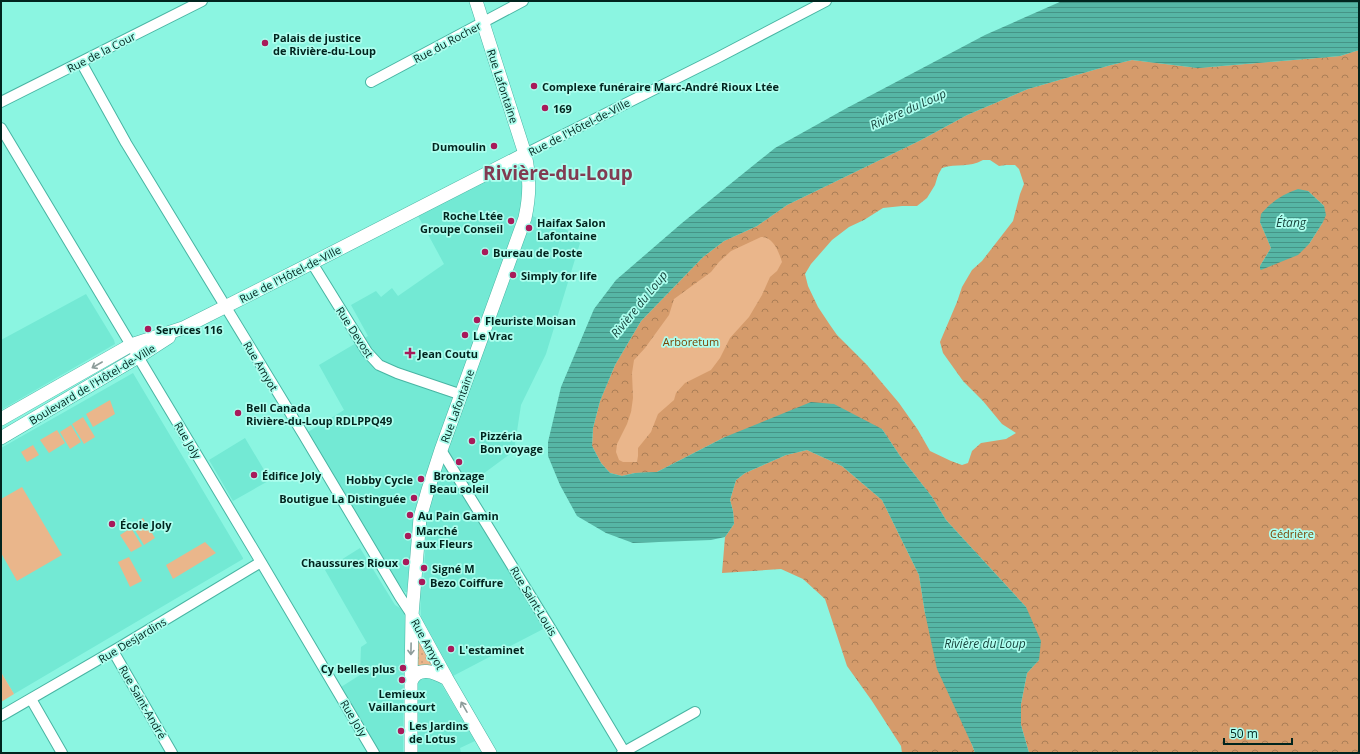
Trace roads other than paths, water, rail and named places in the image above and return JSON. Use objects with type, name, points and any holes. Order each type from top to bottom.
[{"type":"main road","name":"Rue Lafontaine","points":[[411,753],[412,615],[420,518],[441,450],[525,218],[530,186],[525,154],[476,1]]},
{"type":"main road","name":"Rue de l'Hôtel-de-Ville","points":[[226,307],[525,154]]},
{"type":"main road","name":"Boulevard de l'Hôtel-de-Ville","points":[[1,438],[138,357],[183,328],[226,307]]},
{"type":"main road","name":"Boulevard de l'Hôtel-de-Ville","points":[[1,419],[131,345],[183,328]]},
{"type":"main road","name":"Rue Amyot","points":[[412,615],[490,753]]},
{"type":"main road","points":[[411,682],[416,675],[425,671],[434,672],[447,679]]},
{"type":"street","name":"Rue de la Cour","points":[[1,102],[202,1]]},
{"type":"street","name":"Rue du Rocher","points":[[371,82],[523,1]]},
{"type":"street","name":"Rue de l'Hôtel-de-Ville","points":[[525,154],[717,58],[826,1]]},
{"type":"street","name":"Rue Amyot","points":[[81,62],[126,143],[412,615]]},
{"type":"street","name":"Rue Joly","points":[[1,128],[374,753]]},
{"type":"street","name":"Rue Devost","points":[[312,264],[367,352],[379,365],[397,373],[462,394]]},
{"type":"street","name":"Rue Saint-Louis","points":[[441,450],[549,626],[624,753]]},
{"type":"street","name":"Rue Desjardins","points":[[1,716],[261,562]]},
{"type":"street","name":"Rue Saint-André","points":[[113,651],[172,753]]},
{"type":"street","points":[[31,699],[62,753]]},
{"type":"street","points":[[624,753],[695,712]]},
{"type":"water","name":"Rivière du Loup","points":[[1062,1],[1359,1],[1359,50],[1340,56],[1198,68],[1132,60],[1028,89],[967,115],[921,140],[787,205],[757,226],[724,241],[703,257],[641,321],[615,365],[600,401],[593,428],[592,446],[601,463],[610,473],[622,476],[635,473],[657,472],[725,437],[811,402],[834,404],[882,429],[900,456],[932,497],[946,520],[1026,607],[1041,641],[1039,660],[1027,673],[1021,704],[1021,725],[1029,753],[975,753],[937,669],[925,613],[919,575],[882,500],[842,466],[807,450],[786,455],[745,473],[736,480],[730,500],[734,524],[725,537],[711,540],[633,543],[606,533],[577,516],[560,485],[548,456],[548,442],[561,387],[594,309],[616,280],[682,223],[775,148],[985,35]]},
{"type":"water","name":"Étang","points":[[1298,189],[1308,191],[1324,206],[1326,215],[1323,222],[1309,244],[1298,255],[1261,270],[1260,266],[1271,248],[1260,222],[1261,214],[1278,199],[1287,193]]},
{"type":"place","name":"Palais de justice de Rivière-du-Loup","points":[[265,43]]},
{"type":"place","name":"Complexe funéraire Marc-André Rioux Ltée","points":[[534,86]]},
{"type":"place","name":"169","points":[[545,108]]},
{"type":"place","name":"Dumoulin","points":[[494,146]]},
{"type":"place","name":"Roche Ltée Groupe Conseil","points":[[511,221]]},
{"type":"place","name":"Haifax Salon Lafontaine","points":[[529,228]]},
{"type":"place","name":"Bureau de Poste","points":[[485,252]]},
{"type":"place","name":"Simply for life","points":[[513,275]]},
{"type":"place","name":"Fleuriste Moisan","points":[[477,320]]},
{"type":"place","name":"Services 116","points":[[148,329]]},
{"type":"place","name":"Le Vrac","points":[[465,335]]},
{"type":"place","name":"Jean Coutu","points":[[410,353]]},
{"type":"place","name":"Bell Canada Rivière-du-Loup RDLPPQ49","points":[[238,413]]},
{"type":"place","name":"Pizzéria Bon voyage","points":[[472,441]]},
{"type":"place","name":"Bronzage Beau soleil","points":[[459,462]]},
{"type":"place","name":"Édifice Joly","points":[[254,475]]},
{"type":"place","name":"Hobby Cycle","points":[[421,479]]},
{"type":"place","name":"Boutigue La Distinguée","points":[[414,498]]},
{"type":"place","name":"Au Pain Gamin","points":[[410,515]]},
{"type":"place","name":"École Joly","points":[[112,524]]},
{"type":"place","name":"Marché aux Fleurs","points":[[408,536]]},
{"type":"place","name":"Chaussures Rioux","points":[[406,562]]},
{"type":"place","name":"Signé M","points":[[424,568]]},
{"type":"place","name":"Bezo Coiffure","points":[[422,582]]},
{"type":"place","name":"L'estaminet","points":[[451,649]]},
{"type":"place","name":"Cy belles plus","points":[[403,668]]},
{"type":"place","name":"Lemieux Vaillancourt","points":[[402,680]]},
{"type":"place","name":"Les Jardins de Lotus","points":[[401,731]]},
{"type":"district","name":"Rivière-du-Loup","points":[[558,173]]},
{"type":"park label","name":"Arboretum","points":[[691,341]]},
{"type":"park label","name":"Cédrière","points":[[1292,533]]}]
